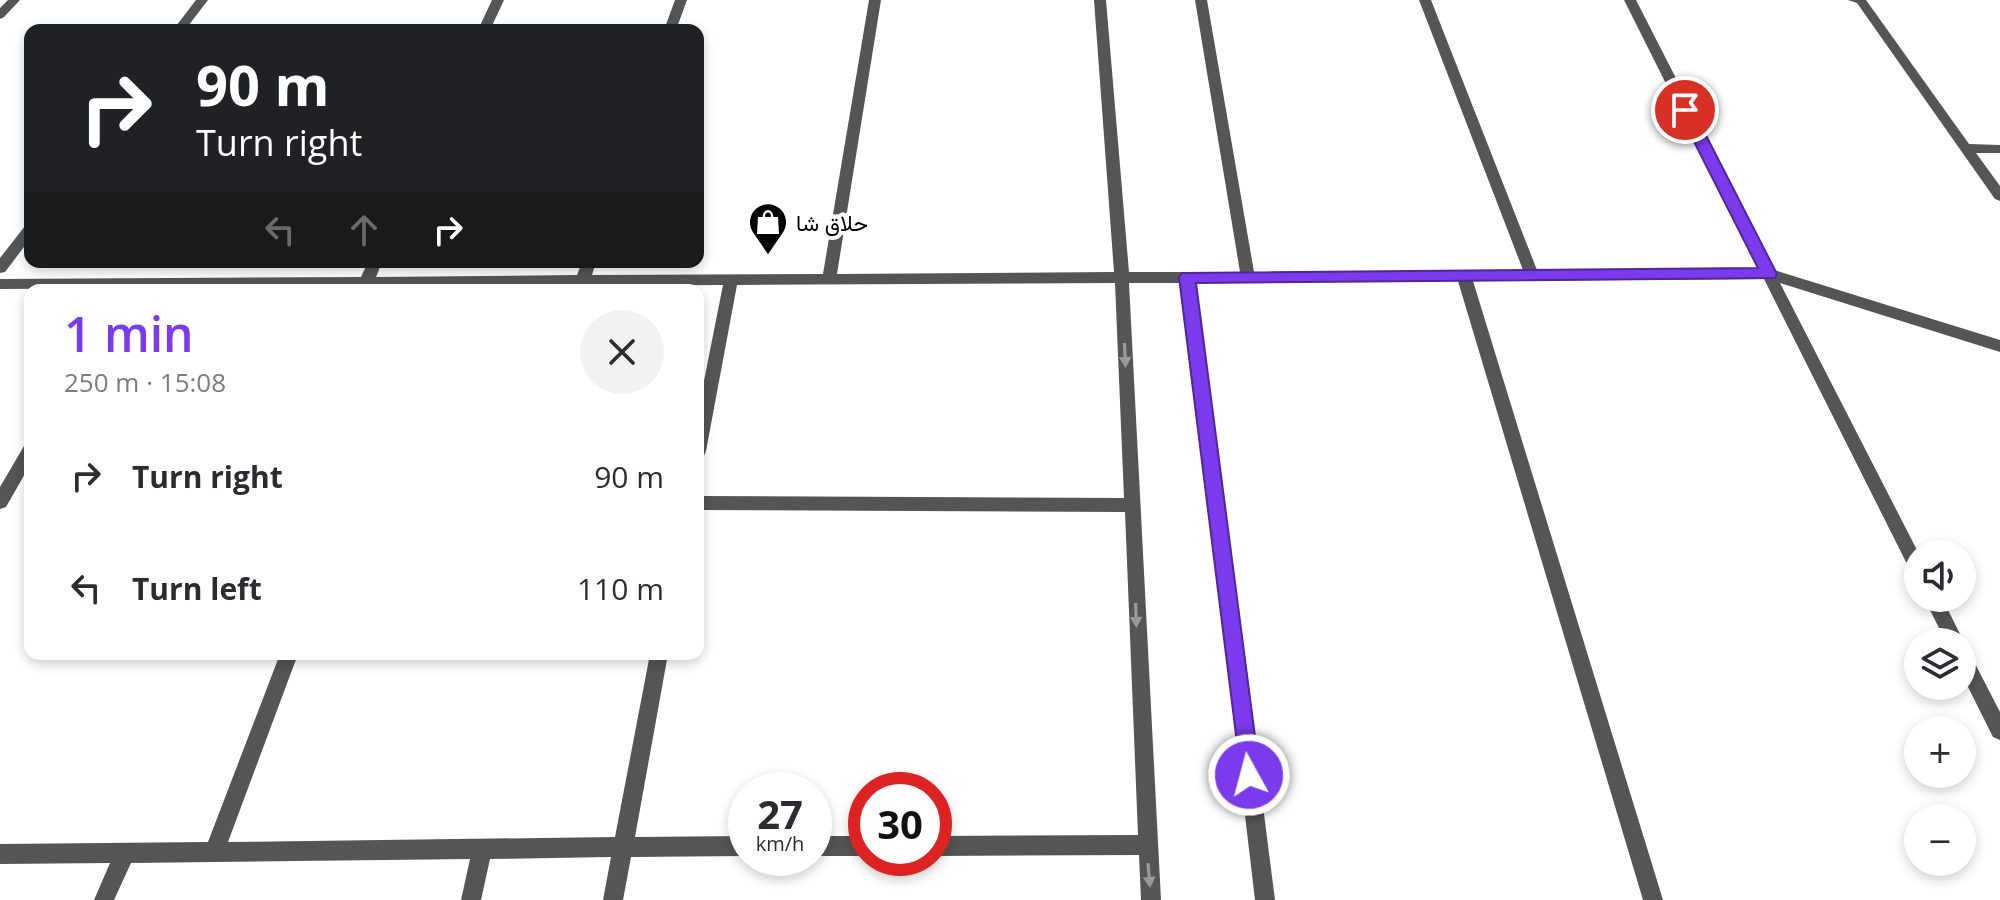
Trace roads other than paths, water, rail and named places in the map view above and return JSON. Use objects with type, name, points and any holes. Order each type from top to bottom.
[{"type":"street","points":[[0,15],[14,0]]},
{"type":"street","points":[[184,24],[202,0]]},
{"type":"street","points":[[487,24],[498,0]]},
{"type":"street","points":[[672,24],[681,0]]},
{"type":"street","points":[[829,279],[875,0]]},
{"type":"street","points":[[1100,0],[1122,278],[1146,845],[1151,900]]},
{"type":"street","points":[[1201,0],[1248,277]]},
{"type":"street","points":[[1425,0],[1532,275]]},
{"type":"street","points":[[1630,0],[1904,541]]},
{"type":"street","points":[[1854,0],[1860,0],[2000,196]]},
{"type":"street","points":[[1965,148],[2000,149]]},
{"type":"street","points":[[0,268],[24,237]]},
{"type":"street","points":[[366,282],[372,268]]},
{"type":"street","points":[[583,280],[587,268]]},
{"type":"street","points":[[480,284],[583,280],[1769,274],[2000,346]]},
{"type":"street","points":[[1464,276],[1653,900]]},
{"type":"street","points":[[1188,277],[1265,900]]},
{"type":"street","points":[[704,420],[731,280]]},
{"type":"street","points":[[0,284],[24,284]]},
{"type":"street","points":[[248,284],[398,284]]},
{"type":"street","points":[[0,502],[24,461]]},
{"type":"street","points":[[704,503],[1132,505]]},
{"type":"street","points":[[214,852],[287,660]]},
{"type":"street","points":[[613,900],[658,660]]},
{"type":"street","points":[[1976,684],[2000,731]]},
{"type":"street","points":[[952,846],[1146,845]]},
{"type":"street","points":[[0,854],[728,846]]},
{"type":"street","points":[[471,900],[482,848]]},
{"type":"street","points":[[104,900],[125,853]]},
{"type":"place","name":"حلاق شا","points":[[768,256]]}]
